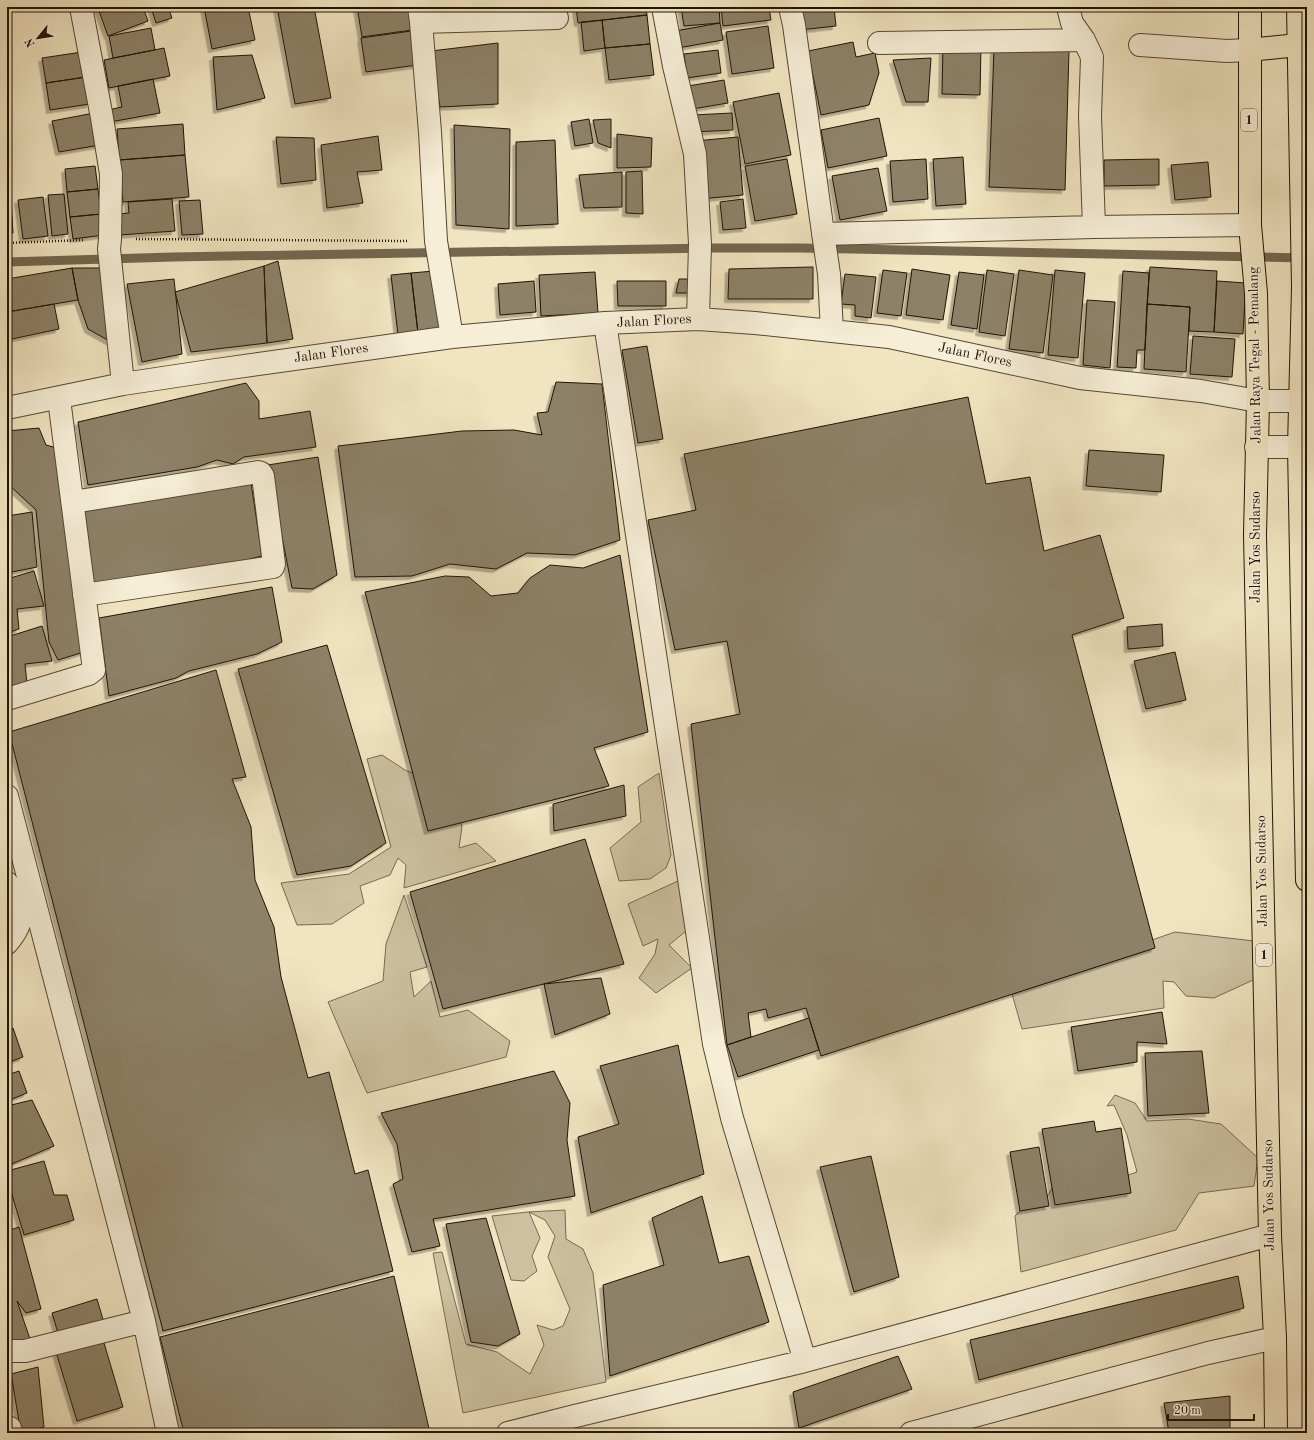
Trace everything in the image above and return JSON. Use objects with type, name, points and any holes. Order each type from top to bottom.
[{"type":"highway","name":"1","points":[[1250,7],[1250,229]]},
{"type":"highway","points":[[1298,7],[1303,44],[1300,194],[1303,286],[1300,401],[1303,447],[1307,880]]},
{"type":"highway","points":[[1249,50],[1303,44]]},
{"type":"highway","name":"Jalan Raya Tegal - Pemalang","points":[[1250,229],[1256,293],[1258,401],[1256,476]]},
{"type":"highway","name":"Jalan Yos Sudarso","points":[[1256,476],[1255,543],[1270,1235],[1275,1338],[1276,1433]]},
{"type":"street","points":[[80,7],[102,118],[111,174],[111,272],[123,384]]},
{"type":"street","points":[[663,7],[674,66],[695,154],[700,244],[698,319]]},
{"type":"street","points":[[790,7],[794,25],[824,240],[832,331]]},
{"type":"street","points":[[1068,7],[1072,23],[1084,40],[1092,57],[1090,116],[1094,227]]},
{"type":"street","points":[[452,337],[436,241],[430,132],[420,15],[557,18]]},
{"type":"street","points":[[879,43],[1084,40]]},
{"type":"street","points":[[1140,46],[1227,51],[1249,50]]},
{"type":"street","points":[[824,240],[1094,227],[1250,229]]},
{"type":"street","name":"Jalan Flores","points":[[7,408],[59,399],[123,384],[452,337],[605,323],[698,319],[756,323],[889,337],[1080,378],[1201,391],[1258,401],[1300,401]]},
{"type":"street","points":[[605,323],[714,1044],[732,1118],[805,1361]]},
{"type":"street","points":[[7,699],[89,674],[94,670],[59,399]]},
{"type":"street","points":[[1256,446],[1303,447]]},
{"type":"street","points":[[72,502],[258,472],[263,476],[265,491],[274,564],[273,567],[84,595]]},
{"type":"street","points":[[7,796],[144,1321],[168,1433]]},
{"type":"street","points":[[7,883],[15,896],[21,914],[17,932],[7,943]]},
{"type":"street","points":[[508,1433],[805,1361],[1270,1235]]},
{"type":"street","points":[[7,1351],[25,1351],[144,1321]]},
{"type":"street","points":[[911,1433],[1208,1353],[1275,1338]]},
{"type":"path","points":[[7,243],[110,244],[436,241]]},
{"type":"shaded area","points":[[382,755],[405,770],[453,789],[462,827],[459,848],[476,843],[496,861],[404,888],[406,865],[398,858],[390,875],[360,886],[364,903],[332,924],[297,925],[281,883],[349,874],[391,847],[367,759]]},
{"type":"shaded area","points":[[659,773],[671,855],[666,868],[650,879],[619,881],[610,848],[641,822],[638,787]]},
{"type":"shaded area","points":[[680,880],[686,931],[669,945],[692,968],[656,993],[639,978],[655,954],[658,939],[643,946],[628,904]]},
{"type":"shaded area","points":[[404,895],[427,967],[410,972],[414,997],[431,981],[440,1017],[468,1010],[510,1041],[506,1057],[367,1093],[328,1002],[383,981],[386,944]]},
{"type":"shaded area","points":[[1175,932],[1263,942],[1264,975],[1214,998],[1186,996],[1174,982],[1163,981],[1164,1008],[1022,1029],[1012,994],[1154,948],[1152,940]]},
{"type":"shaded area","points":[[1115,1095],[1135,1103],[1147,1121],[1188,1119],[1221,1124],[1258,1158],[1254,1186],[1199,1193],[1176,1230],[1021,1272],[1015,1216],[1020,1211],[1025,1197],[1044,1202],[1055,1183],[1117,1179],[1137,1172],[1127,1135],[1114,1105],[1107,1106]]},
{"type":"shaded area","points":[[565,1210],[566,1239],[583,1249],[593,1273],[606,1382],[463,1413],[433,1253],[442,1252],[466,1344],[497,1352],[530,1374],[544,1345],[537,1325],[553,1330],[563,1326],[570,1309],[548,1257],[555,1236],[545,1220],[529,1212],[540,1238],[532,1256],[537,1271],[524,1281],[511,1280],[492,1216],[528,1212]]},
{"type":"building","points":[[143,7],[148,21],[108,36],[98,8]]},
{"type":"building","points":[[151,7],[168,7],[172,18],[156,23]]},
{"type":"building","points":[[204,7],[248,7],[255,40],[212,49]]},
{"type":"building","points":[[277,7],[314,7],[331,98],[295,104]]},
{"type":"building","points":[[357,7],[408,7],[412,30],[362,37]]},
{"type":"building","points":[[437,7],[498,7],[499,16],[438,20]]},
{"type":"building","points":[[576,7],[646,7],[647,15],[578,23]]},
{"type":"building","points":[[681,7],[719,7],[720,23],[684,26]]},
{"type":"building","points":[[721,7],[769,7],[771,20],[723,26]]},
{"type":"building","points":[[797,7],[834,7],[836,26],[800,30]]},
{"type":"building","points":[[647,15],[650,44],[605,48],[602,20]]},
{"type":"building","points":[[602,20],[605,48],[584,51],[581,22]]},
{"type":"building","points":[[720,23],[723,40],[678,48],[675,31]]},
{"type":"building","points":[[768,26],[774,68],[732,74],[726,32]]},
{"type":"building","points":[[151,28],[155,50],[113,58],[109,36]]},
{"type":"building","points":[[411,31],[417,65],[366,72],[361,38]]},
{"type":"building","points":[[853,42],[856,57],[875,53],[879,73],[869,105],[821,115],[808,51]]},
{"type":"building","points":[[498,43],[498,104],[440,107],[431,51]]},
{"type":"building","points":[[650,44],[654,75],[609,80],[605,48]]},
{"type":"building","points":[[943,45],[981,46],[980,95],[942,94]]},
{"type":"building","points":[[164,48],[170,76],[109,88],[104,60]]},
{"type":"building","points":[[994,49],[1069,51],[1065,190],[989,187]]},
{"type":"building","points":[[718,50],[721,73],[687,78],[684,54]]},
{"type":"building","points":[[82,52],[86,77],[46,83],[42,58]]},
{"type":"building","points":[[252,55],[265,98],[217,110],[213,57]]},
{"type":"building","points":[[931,58],[928,102],[906,102],[893,60]]},
{"type":"building","points":[[86,77],[90,104],[50,110],[46,83]]},
{"type":"building","points":[[153,79],[160,113],[110,122],[108,110],[122,107],[118,86]]},
{"type":"building","points":[[724,80],[728,103],[692,109],[688,86]]},
{"type":"building","points":[[779,93],[791,155],[745,164],[733,102]]},
{"type":"building","points":[[94,113],[100,145],[59,152],[52,121]]},
{"type":"building","points":[[732,113],[733,130],[694,132],[693,115]]},
{"type":"building","points":[[879,118],[887,156],[828,168],[821,130]]},
{"type":"building","points":[[589,119],[593,143],[575,146],[571,122]]},
{"type":"building","points":[[611,119],[611,148],[598,143],[593,120]]},
{"type":"building","points":[[183,124],[185,155],[119,160],[117,129]]},
{"type":"building","points":[[454,125],[510,129],[509,229],[456,225]]},
{"type":"building","points":[[617,134],[652,138],[651,167],[617,168]]},
{"type":"building","points":[[378,136],[382,170],[357,172],[363,203],[327,208],[321,145]]},
{"type":"building","points":[[276,137],[314,138],[316,180],[281,184]]},
{"type":"building","points":[[738,137],[743,195],[700,199],[695,141]]},
{"type":"building","points":[[555,140],[558,224],[516,226],[516,142]]},
{"type":"building","points":[[185,155],[189,197],[123,202],[119,160]]},
{"type":"building","points":[[963,157],[966,204],[936,206],[933,159]]},
{"type":"building","points":[[787,159],[797,214],[755,221],[745,166]]},
{"type":"building","points":[[926,159],[928,199],[893,202],[890,161]]},
{"type":"building","points":[[1159,159],[1159,185],[1104,186],[1104,160]]},
{"type":"building","points":[[1208,162],[1211,197],[1175,200],[1171,165]]},
{"type":"building","points":[[95,166],[98,189],[67,192],[65,169]]},
{"type":"building","points":[[878,168],[887,211],[840,220],[832,176]]},
{"type":"building","points":[[642,171],[643,214],[626,213],[626,172]]},
{"type":"building","points":[[622,172],[622,207],[584,208],[579,175]]},
{"type":"building","points":[[98,189],[101,214],[70,217],[67,192]]},
{"type":"building","points":[[64,194],[68,234],[52,236],[48,195]]},
{"type":"building","points":[[43,197],[48,236],[23,239],[18,200]]},
{"type":"building","points":[[7,198],[11,198],[13,233],[7,233]]},
{"type":"building","points":[[172,199],[175,231],[119,235],[117,214],[129,213],[128,202]]},
{"type":"building","points":[[743,199],[746,228],[723,230],[720,202]]},
{"type":"building","points":[[200,200],[203,234],[182,235],[179,201]]},
{"type":"building","points":[[101,214],[104,235],[73,239],[70,217]]},
{"type":"building","points":[[278,261],[293,339],[267,343],[264,266]]},
{"type":"building","points":[[264,266],[267,343],[191,352],[175,292]]},
{"type":"building","points":[[813,267],[813,299],[728,299],[729,269]]},
{"type":"building","points":[[1150,267],[1217,271],[1214,332],[1189,331],[1190,307],[1147,304]]},
{"type":"building","points":[[72,268],[104,268],[111,342],[88,329],[78,300]]},
{"type":"building","points":[[72,268],[78,300],[7,312],[7,279]]},
{"type":"building","points":[[912,269],[950,275],[943,320],[906,315]]},
{"type":"building","points":[[883,270],[907,273],[901,316],[877,313]]},
{"type":"building","points":[[987,270],[1014,274],[1005,336],[979,332]]},
{"type":"building","points":[[1019,270],[1053,275],[1043,353],[1009,349]]},
{"type":"building","points":[[1055,270],[1085,273],[1078,358],[1048,355]]},
{"type":"building","points":[[434,271],[440,331],[418,333],[411,273]]},
{"type":"building","points":[[1123,271],[1149,273],[1145,350],[1137,350],[1136,368],[1117,367]]},
{"type":"building","points":[[595,272],[598,313],[541,316],[539,275]]},
{"type":"building","points":[[959,272],[984,275],[977,329],[951,325]]},
{"type":"building","points":[[411,273],[418,333],[398,335],[391,275]]},
{"type":"building","points":[[845,274],[876,277],[871,318],[855,316],[855,305],[841,304]]},
{"type":"building","points":[[174,279],[182,354],[142,362],[127,284]]},
{"type":"building","points":[[679,279],[694,279],[694,293],[676,293]]},
{"type":"building","points":[[534,281],[536,312],[500,315],[498,284]]},
{"type":"building","points":[[617,281],[666,281],[666,306],[618,306]]},
{"type":"building","points":[[1217,281],[1246,283],[1243,334],[1214,332]]},
{"type":"building","points":[[1087,300],[1115,302],[1110,368],[1083,365]]},
{"type":"building","points":[[54,304],[59,329],[7,340],[7,312]]},
{"type":"building","points":[[1147,304],[1190,307],[1186,372],[1144,369]]},
{"type":"building","points":[[1193,336],[1235,339],[1232,377],[1190,374]]},
{"type":"building","points":[[647,346],[663,439],[638,443],[622,350]]},
{"type":"building","points":[[556,382],[602,384],[620,540],[575,555],[527,553],[496,569],[450,564],[412,576],[355,577],[338,446],[462,431],[514,430],[542,435],[537,413],[548,412]]},
{"type":"building","points":[[246,383],[259,401],[259,419],[310,411],[316,447],[244,457],[233,464],[217,460],[197,467],[88,485],[78,422]]},
{"type":"building","points":[[968,397],[986,484],[1030,477],[1044,551],[1100,535],[1124,618],[1072,635],[1155,948],[821,1056],[806,1008],[768,1018],[766,1009],[748,1013],[751,1037],[727,1045],[691,724],[740,714],[727,641],[675,650],[648,520],[696,510],[684,454]]},
{"type":"building","points":[[39,428],[46,445],[64,450],[90,650],[58,660],[49,642],[36,510],[7,483],[7,431]]},
{"type":"building","points":[[1089,450],[1164,455],[1161,492],[1086,486]]},
{"type":"building","points":[[318,457],[337,575],[313,589],[292,588],[268,465]]},
{"type":"building","points":[[250,476],[262,556],[193,573],[93,591],[78,505]]},
{"type":"building","points":[[32,512],[37,567],[7,573],[7,516]]},
{"type":"building","points":[[620,555],[648,732],[594,748],[609,786],[428,831],[365,592],[445,576],[469,577],[491,596],[518,593],[530,578],[550,565],[583,568]]},
{"type":"building","points":[[34,571],[44,606],[17,609],[19,629],[7,633],[7,579]]},
{"type":"building","points":[[272,587],[282,642],[257,654],[189,671],[176,678],[109,696],[99,618]]},
{"type":"building","points":[[1162,624],[1163,646],[1128,649],[1127,627]]},
{"type":"building","points":[[42,626],[52,661],[25,664],[27,684],[7,690],[7,637]]},
{"type":"building","points":[[327,645],[386,843],[351,866],[297,875],[238,669]]},
{"type":"building","points":[[1175,652],[1186,700],[1146,709],[1134,661]]},
{"type":"building","points":[[216,670],[246,777],[232,779],[251,827],[255,880],[274,927],[281,977],[308,1078],[329,1072],[355,1174],[368,1170],[393,1271],[163,1331],[9,732]]},
{"type":"building","points":[[624,785],[626,816],[554,831],[553,804]]},
{"type":"building","points":[[585,839],[624,964],[443,1009],[410,892]]},
{"type":"building","points":[[601,978],[610,1014],[555,1035],[544,984]]},
{"type":"building","points":[[1162,1012],[1167,1044],[1137,1042],[1137,1062],[1078,1071],[1071,1027]]},
{"type":"building","points":[[809,1018],[819,1050],[738,1077],[727,1045]]},
{"type":"building","points":[[13,1028],[23,1057],[7,1063],[7,1030]]},
{"type":"building","points":[[678,1045],[704,1174],[591,1213],[578,1137],[619,1124],[600,1066]]},
{"type":"building","points":[[1202,1051],[1209,1113],[1148,1116],[1145,1053]]},
{"type":"building","points":[[19,1071],[27,1093],[7,1101],[7,1075]]},
{"type":"building","points":[[554,1071],[570,1103],[567,1140],[575,1196],[433,1219],[440,1246],[412,1252],[393,1184],[403,1179],[397,1144],[381,1113]]},
{"type":"building","points":[[32,1100],[54,1146],[7,1166],[7,1106]]},
{"type":"building","points":[[1094,1121],[1096,1132],[1121,1128],[1131,1193],[1055,1205],[1042,1129]]},
{"type":"building","points":[[1039,1147],[1049,1206],[1020,1211],[1010,1152]]},
{"type":"building","points":[[871,1156],[899,1277],[854,1292],[820,1167]]},
{"type":"building","points":[[44,1161],[54,1195],[67,1195],[74,1220],[24,1235],[7,1178],[7,1171]]},
{"type":"building","points":[[702,1196],[719,1263],[749,1256],[769,1322],[610,1376],[603,1285],[664,1265],[652,1218]]},
{"type":"building","points":[[486,1218],[520,1334],[498,1346],[471,1342],[446,1224]]},
{"type":"building","points":[[19,1227],[41,1309],[26,1313],[17,1301],[31,1342],[7,1346],[7,1231]]},
{"type":"building","points":[[394,1276],[430,1433],[184,1433],[160,1337]]},
{"type":"building","points":[[1238,1276],[1244,1308],[979,1380],[970,1340]]},
{"type":"building","points":[[97,1299],[104,1323],[58,1333],[52,1313]]},
{"type":"building","points":[[104,1343],[123,1407],[77,1421],[56,1352]]},
{"type":"building","points":[[898,1356],[912,1389],[799,1428],[793,1392]]},
{"type":"building","points":[[38,1367],[44,1427],[21,1433],[11,1374]]},
{"type":"building","points":[[1230,1396],[1230,1433],[1169,1433],[1164,1403]]},
{"type":"waterway","points":[[7,262],[173,257],[712,248],[801,248],[1304,258]]}]
